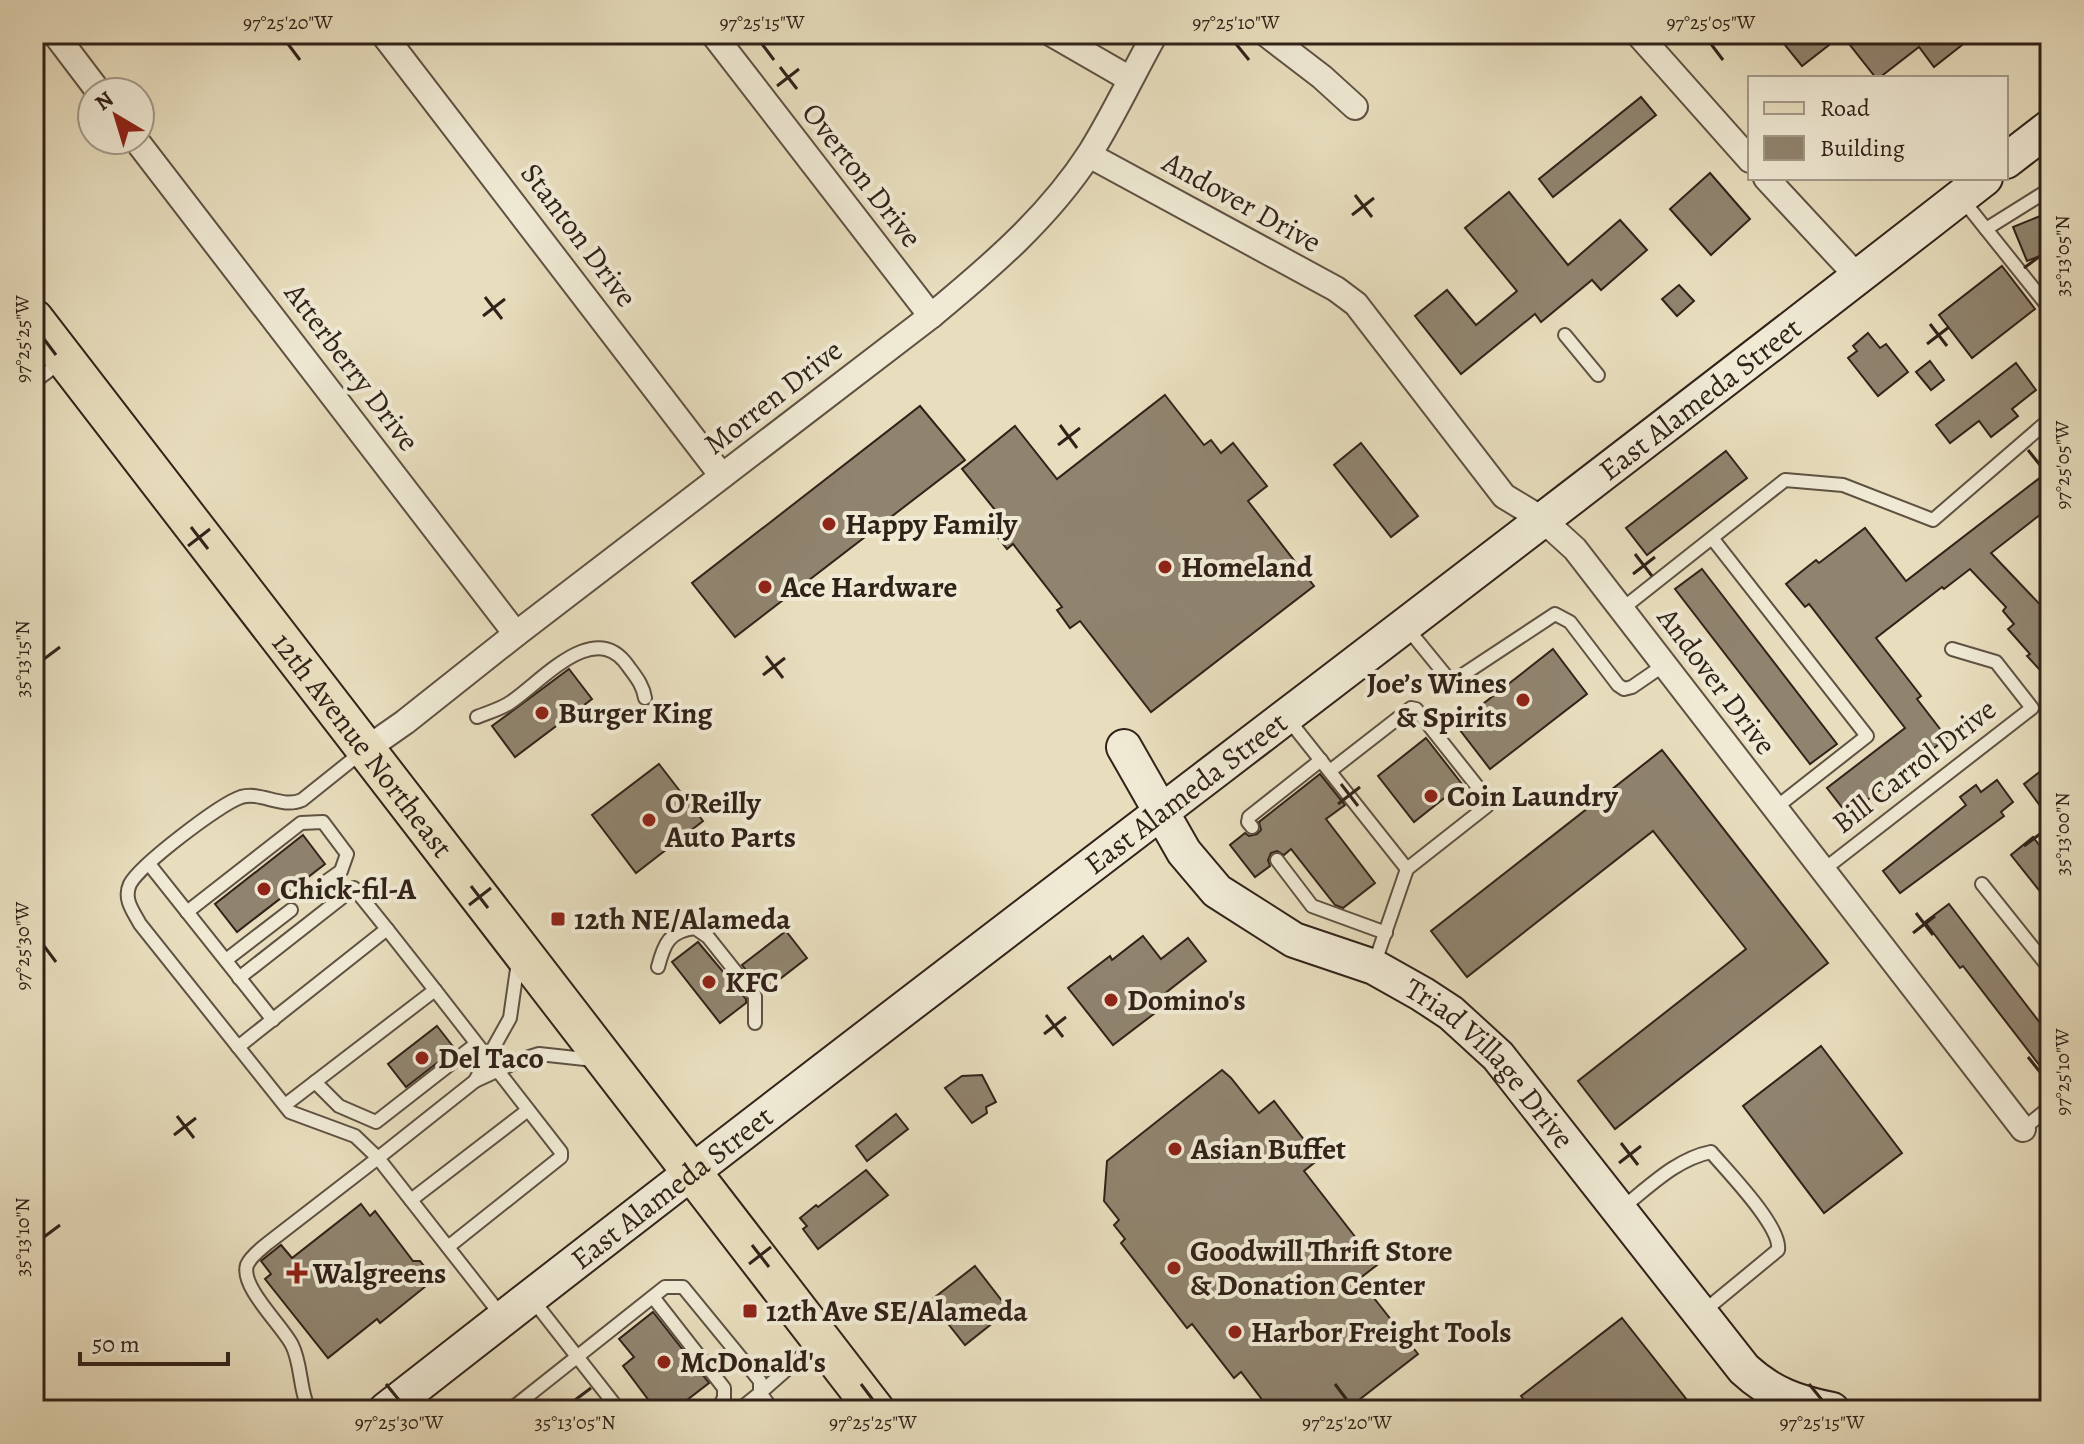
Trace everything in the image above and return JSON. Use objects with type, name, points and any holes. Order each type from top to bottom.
[{"type":"main road","name":"12th Avenue Northeast","points":[[34,319],[875,1410]]},
{"type":"street","points":[[55,34],[87,76]]},
{"type":"street","name":"Stanton Drive","points":[[383,34],[722,476]]},
{"type":"street","name":"Overton Drive","points":[[713,34],[931,316]]},
{"type":"street","points":[[1052,34],[1130,79]]},
{"type":"street","name":"Morren Drive","points":[[365,750],[931,316],[994,263],[1025,233],[1089,155],[1155,34]]},
{"type":"street","points":[[1266,34],[1355,107]]},
{"type":"street","points":[[1638,34],[1748,158]]},
{"type":"street","points":[[2008,159],[2050,127]]},
{"type":"street","name":"Andover Drive","points":[[1089,155],[1336,289],[1356,304],[1504,496],[1542,519],[1575,549],[2023,1129]]},
{"type":"street","name":"Atterberry Drive","points":[[148,156],[516,634]]},
{"type":"street","points":[[1768,180],[1858,277]]},
{"type":"street","name":"East Alameda Street","points":[[386,1410],[689,1172],[1973,188]]},
{"type":"street","name":"Triad Village Drive","points":[[1124,747],[1184,852],[1217,891],[1294,940],[1374,967],[1451,1013],[1498,1056],[1744,1369],[1760,1384],[1796,1402],[1832,1410]]},
{"type":"lane","points":[[1973,188],[1986,229],[2050,309]]},
{"type":"lane","points":[[1986,229],[2050,189]]},
{"type":"lane","points":[[1565,335],[1598,375]]},
{"type":"lane","points":[[34,382],[65,359]]},
{"type":"lane","points":[[1622,609],[1785,480],[1843,485],[1933,520],[2050,419]]},
{"type":"lane","points":[[1712,538],[1867,736],[1774,809]]},
{"type":"lane","points":[[1405,625],[1447,677],[1455,680],[1555,614],[1570,622],[1624,689],[1632,687],[1664,665]]},
{"type":"lane","points":[[477,717],[508,704],[583,648],[607,647],[622,658],[643,688],[645,698]]},
{"type":"lane","name":"Bill Carrol Drive","points":[[1822,871],[2032,708],[1996,662],[1952,649]]},
{"type":"lane","points":[[1330,771],[1411,708],[1416,709],[1488,800],[1487,806],[1407,869],[1374,967]]},
{"type":"lane","points":[[1286,716],[1407,869]]},
{"type":"lane","points":[[365,750],[294,804],[245,795],[223,805],[149,864],[129,885],[127,903],[140,924],[290,1112],[355,1136],[378,1158],[503,1318]]},
{"type":"lane","points":[[1250,825],[1249,817],[1321,760]]},
{"type":"lane","points":[[187,912],[301,823],[323,822],[347,854],[341,871],[327,881]]},
{"type":"lane","points":[[1277,860],[1312,906],[1386,933]]},
{"type":"lane","points":[[149,864],[273,1020]]},
{"type":"lane","points":[[341,871],[561,1152],[561,1157],[448,1247]]},
{"type":"lane","points":[[1982,884],[2050,969]]},
{"type":"lane","points":[[239,978],[354,888]]},
{"type":"lane","points":[[226,960],[291,910]]},
{"type":"lane","points":[[658,967],[663,946],[680,929],[695,928],[708,937],[755,996],[755,1023]]},
{"type":"lane","points":[[238,1047],[387,929]]},
{"type":"lane","points":[[493,1065],[510,1018],[519,951]]},
{"type":"lane","points":[[285,1105],[435,990]]},
{"type":"lane","points":[[315,1082],[339,1106],[376,1122],[476,1044]]},
{"type":"lane","points":[[309,1410],[302,1393],[299,1365],[292,1345],[248,1282],[246,1268],[249,1262],[268,1243],[493,1065],[539,1054],[604,1061]]},
{"type":"lane","points":[[2023,1129],[2050,1107]]},
{"type":"lane","points":[[411,1200],[528,1110]]},
{"type":"lane","points":[[1619,1211],[1694,1156],[1711,1152],[1772,1227],[1780,1241],[1778,1250],[1699,1315]]},
{"type":"lane","points":[[510,1410],[528,1405],[577,1357],[665,1287],[683,1287],[760,1381],[760,1393],[773,1410]]},
{"type":"lane","points":[[530,1297],[619,1410]]},
{"type":"lane","points":[[653,1297],[724,1388],[724,1398],[717,1410]]},
{"type":"lane","points":[[739,1410],[820,1340]]},
{"type":"building","points":[[1776,34],[1976,34],[1934,67],[1919,47],[1882,76],[1874,76],[1842,35],[1802,66]]},
{"type":"building","points":[[1641,97],[1656,115],[1553,197],[1539,179]]},
{"type":"building","points":[[1710,173],[1750,219],[1711,255],[1670,209]]},
{"type":"building","points":[[1509,192],[1568,265],[1620,220],[1647,250],[1601,290],[1592,280],[1541,322],[1535,314],[1461,374],[1415,316],[1447,290],[1476,325],[1517,291],[1465,228]]},
{"type":"building","points":[[2050,212],[2050,252],[2027,261],[2013,227]]},
{"type":"building","points":[[2002,266],[2035,309],[1972,358],[1939,315]]},
{"type":"building","points":[[1679,285],[1694,301],[1677,316],[1662,299]]},
{"type":"building","points":[[1868,333],[1880,348],[1886,344],[1908,372],[1878,396],[1848,358],[1857,351],[1853,346]]},
{"type":"building","points":[[1930,361],[1944,380],[1931,390],[1916,372]]},
{"type":"building","points":[[2016,363],[2036,390],[2012,409],[2018,416],[1991,437],[1979,421],[1950,443],[1936,425]]},
{"type":"building","name":"Homeland","points":[[1165,395],[1204,445],[1211,440],[1221,453],[1233,443],[1267,486],[1248,501],[1314,586],[1151,712],[1080,621],[1070,628],[1057,610],[1062,607],[1013,544],[1007,549],[996,535],[1008,526],[962,469],[1015,426],[1057,479]]},
{"type":"building","points":[[920,406],[965,460],[735,637],[692,583]]},
{"type":"building","points":[[1361,443],[1418,516],[1391,537],[1334,465]]},
{"type":"building","points":[[1726,451],[1747,478],[1647,555],[1626,528]]},
{"type":"building","points":[[2050,470],[2050,507],[1991,553],[2049,614],[2044,619],[2050,626],[2050,661],[2040,670],[2027,656],[2030,654],[2008,629],[2014,624],[2003,611],[2006,607],[1970,569],[1944,589],[1942,587],[1876,638],[1921,696],[1917,699],[1947,738],[1848,815],[1827,788],[1905,728],[1809,604],[1805,607],[1786,584],[1865,528],[1906,581]]},
{"type":"building","points":[[1702,569],[1837,744],[1810,764],[1675,589]]},
{"type":"building","points":[[1553,649],[1587,694],[1490,769],[1456,725]]},
{"type":"building","name":"Burger King","points":[[569,669],[592,699],[515,757],[492,726]]},
{"type":"building","points":[[1426,738],[1462,784],[1414,822],[1378,776]]},
{"type":"building","points":[[1662,750],[1828,963],[1615,1129],[1578,1081],[1746,949],[1653,831],[1467,977],[1431,931]]},
{"type":"building","name":"O'Reilly Auto Parts","points":[[659,764],[703,821],[636,873],[592,815]]},
{"type":"building","points":[[2050,764],[2050,800],[2041,807],[2024,784]]},
{"type":"building","points":[[1320,774],[1345,805],[1326,819],[1375,883],[1343,908],[1335,905],[1291,849],[1284,855],[1277,851],[1271,853],[1268,860],[1270,866],[1255,877],[1230,845],[1245,833],[1249,836],[1257,834],[1261,830],[1259,822]]},
{"type":"building","points":[[1997,780],[2013,802],[2001,812],[2004,816],[1900,893],[1883,871],[1966,805],[1960,797],[1976,785],[1981,792]]},
{"type":"building","name":"Chick-fil-A","points":[[303,835],[325,864],[237,932],[215,904]]},
{"type":"building","points":[[2033,837],[2050,859],[2050,904],[2011,855]]},
{"type":"building","points":[[1949,904],[2050,1036],[2050,1079],[1925,922]]},
{"type":"building","points":[[786,931],[807,958],[763,992],[742,965]]},
{"type":"building","points":[[1143,936],[1161,959],[1188,938],[1206,961],[1149,1006],[1155,1013],[1113,1045],[1068,988]]},
{"type":"building","name":"KFC","points":[[698,942],[746,999],[746,1003],[720,1023],[672,962]]},
{"type":"building","name":"Del Taco","points":[[437,1026],[455,1049],[406,1087],[388,1064]]},
{"type":"building","points":[[1821,1046],[1902,1153],[1824,1213],[1743,1106]]},
{"type":"building","points":[[1222,1070],[1259,1113],[1274,1101],[1319,1159],[1304,1171],[1377,1265],[1359,1279],[1418,1354],[1346,1410],[1270,1410],[1241,1372],[1234,1378],[1192,1324],[1187,1328],[1121,1243],[1125,1239],[1114,1225],[1119,1220],[1104,1201],[1107,1161]]},
{"type":"building","points":[[982,1075],[996,1102],[986,1107],[987,1113],[972,1123],[945,1088],[962,1076]]},
{"type":"building","points":[[896,1114],[908,1129],[867,1161],[856,1146]]},
{"type":"building","points":[[866,1170],[888,1195],[818,1249],[803,1229],[807,1226],[800,1218]]},
{"type":"building","name":"Walgreens","points":[[361,1204],[370,1216],[375,1211],[413,1261],[420,1261],[430,1274],[426,1286],[380,1323],[377,1319],[328,1358],[265,1279],[271,1274],[261,1261],[281,1245],[292,1258]]},
{"type":"building","points":[[975,1266],[1009,1310],[965,1345],[930,1301]]},
{"type":"building","name":"McDonald's","points":[[653,1312],[709,1383],[674,1410],[656,1410],[623,1366],[634,1357],[619,1339]]},
{"type":"building","points":[[1622,1318],[1695,1410],[1532,1410],[1521,1396]]},
{"type":"place","name":"Happy Family","points":[[829,524]]},
{"type":"place","name":"Homeland","points":[[1165,567]]},
{"type":"place","name":"Ace Hardware","points":[[765,587]]},
{"type":"place","name":"Joe’s Wines & Spirits","points":[[1523,700]]},
{"type":"place","name":"Burger King","points":[[542,713]]},
{"type":"place","name":"Coin Laundry","points":[[1431,796]]},
{"type":"place","name":"O'Reilly Auto Parts","points":[[649,820]]},
{"type":"place","name":"Chick-fil-A","points":[[264,889]]},
{"type":"place","name":"12th NE/Alameda","points":[[558,919]]},
{"type":"place","name":"KFC","points":[[709,982]]},
{"type":"place","name":"Domino's","points":[[1111,1000]]},
{"type":"place","name":"Del Taco","points":[[422,1058]]},
{"type":"place","name":"Asian Buffet","points":[[1175,1149]]},
{"type":"place","name":"Goodwill Thrift Store & Donation Center","points":[[1174,1268]]},
{"type":"place","name":"Walgreens","points":[[297,1273]]},
{"type":"place","name":"12th Ave SE/Alameda","points":[[750,1311]]},
{"type":"place","name":"Harbor Freight Tools","points":[[1235,1332]]},
{"type":"place","name":"McDonald's","points":[[664,1362]]}]
